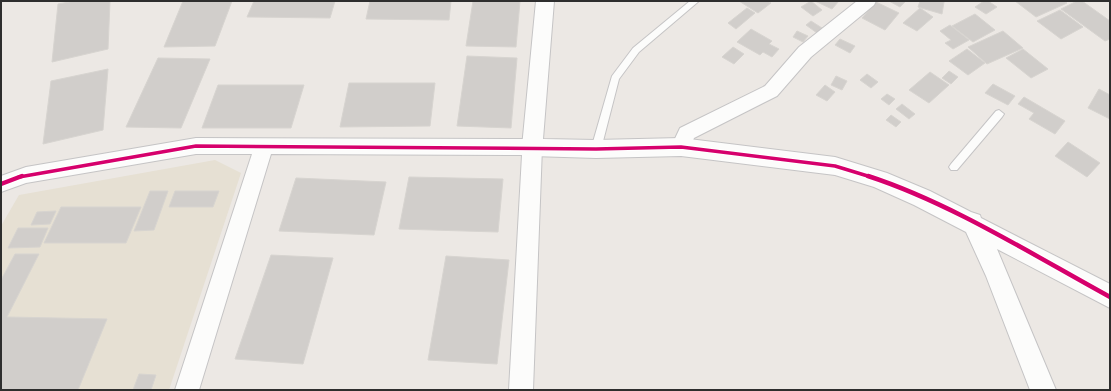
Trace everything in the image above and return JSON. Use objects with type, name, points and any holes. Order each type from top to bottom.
[{"type":"street","points":[[521,390],[532,147],[544,1]]},
{"type":"street","points":[[681,147],[687,133],[771,91],[805,52],[868,1]]},
{"type":"street","points":[[1,184],[26,175],[196,146],[532,147],[596,149],[681,147],[835,166],[879,180],[922,198],[972,222],[1110,297]]},
{"type":"street","points":[[187,390],[264,146]]},
{"type":"street","points":[[532,147],[534,390]]},
{"type":"street","points":[[972,222],[997,274],[1043,390]]},
{"type":"lane","points":[[596,149],[615,78],[636,50],[694,1]]},
{"type":"lane","points":[[954,166],[999,114]]},
{"type":"shaded area","points":[[215,160],[241,173],[169,390],[1,390],[1,226],[19,195]]},
{"type":"building","points":[[75,1],[110,1],[108,49],[52,62],[58,4]]},
{"type":"building","points":[[183,1],[232,1],[215,46],[164,47]]},
{"type":"building","points":[[254,1],[335,1],[330,18],[247,17]]},
{"type":"building","points":[[370,1],[451,1],[449,20],[366,19]]},
{"type":"building","points":[[473,1],[520,1],[516,47],[466,46]]},
{"type":"building","points":[[739,1],[767,1],[771,3],[758,13]]},
{"type":"building","points":[[811,1],[822,10],[813,16],[801,7]]},
{"type":"building","points":[[815,1],[839,1],[832,9]]},
{"type":"building","points":[[889,1],[906,1],[900,7]]},
{"type":"building","points":[[920,1],[944,2],[942,14],[918,7]]},
{"type":"building","points":[[984,1],[988,1],[997,7],[986,14],[975,7]]},
{"type":"building","points":[[1015,1],[1064,1],[1067,3],[1036,17]]},
{"type":"building","points":[[1077,1],[1082,1],[1110,21],[1110,39],[1105,41],[1061,9]]},
{"type":"building","points":[[876,2],[899,13],[885,30],[862,18]]},
{"type":"building","points":[[747,8],[755,13],[736,29],[728,23]]},
{"type":"building","points":[[920,8],[933,17],[917,31],[903,23]]},
{"type":"building","points":[[1060,10],[1083,27],[1061,39],[1037,21]]},
{"type":"building","points":[[975,14],[995,30],[973,42],[952,26]]},
{"type":"building","points":[[811,21],[822,28],[817,33],[806,25]]},
{"type":"building","points":[[950,25],[969,40],[953,49],[945,43],[951,40],[940,31]]},
{"type":"building","points":[[751,29],[772,41],[769,44],[779,49],[772,57],[763,52],[760,55],[737,42]]},
{"type":"building","points":[[797,31],[808,36],[803,42],[793,37]]},
{"type":"building","points":[[1003,31],[1023,48],[987,64],[968,47]]},
{"type":"building","points":[[840,39],[855,46],[850,53],[835,45]]},
{"type":"building","points":[[733,47],[744,54],[734,64],[722,57]]},
{"type":"building","points":[[967,49],[985,63],[968,75],[949,61]]},
{"type":"building","points":[[1023,49],[1048,69],[1031,78],[1006,58]]},
{"type":"building","points":[[467,56],[517,58],[511,128],[457,126]]},
{"type":"building","points":[[158,58],[210,59],[181,128],[126,127]]},
{"type":"building","points":[[108,69],[103,130],[43,144],[51,81]]},
{"type":"building","points":[[949,71],[958,77],[951,84],[942,78]]},
{"type":"building","points":[[930,72],[949,85],[929,103],[909,90]]},
{"type":"building","points":[[867,74],[878,82],[871,88],[860,80]]},
{"type":"building","points":[[836,76],[847,81],[842,90],[831,85]]},
{"type":"building","points":[[349,83],[435,83],[430,126],[340,127]]},
{"type":"building","points":[[993,84],[1015,96],[1008,105],[985,93]]},
{"type":"building","points":[[218,85],[304,85],[291,128],[202,128]]},
{"type":"building","points":[[825,85],[835,92],[827,101],[816,95]]},
{"type":"building","points":[[1099,89],[1110,95],[1110,119],[1088,108]]},
{"type":"building","points":[[887,94],[895,99],[889,105],[881,99]]},
{"type":"building","points":[[1024,97],[1065,121],[1055,134],[1029,119],[1034,113],[1018,104]]},
{"type":"building","points":[[902,104],[915,114],[909,119],[896,109]]},
{"type":"building","points":[[891,115],[901,122],[896,127],[886,120]]},
{"type":"building","points":[[1068,142],[1100,163],[1087,177],[1055,156]]},
{"type":"building","points":[[409,177],[503,179],[498,232],[399,229]]},
{"type":"building","points":[[296,178],[386,182],[374,235],[279,231]]},
{"type":"building","points":[[150,191],[168,191],[154,230],[134,231]]},
{"type":"building","points":[[175,191],[219,191],[213,207],[169,207]]},
{"type":"building","points":[[61,207],[141,207],[126,243],[44,243]]},
{"type":"building","points":[[56,211],[50,224],[31,225],[37,212]]},
{"type":"building","points":[[18,228],[48,228],[40,247],[8,248]]},
{"type":"building","points":[[15,254],[39,254],[7,317],[107,319],[78,390],[1,390],[1,280]]},
{"type":"building","points":[[271,255],[333,258],[303,364],[235,359]]},
{"type":"building","points":[[446,256],[509,260],[497,364],[428,360]]},
{"type":"building","points":[[139,374],[156,375],[151,390],[133,390]]},
{"type":"cycle path","points":[[1,184],[26,175],[196,146],[596,149],[681,147],[835,166],[879,180],[922,198],[972,222],[1110,297]]}]
